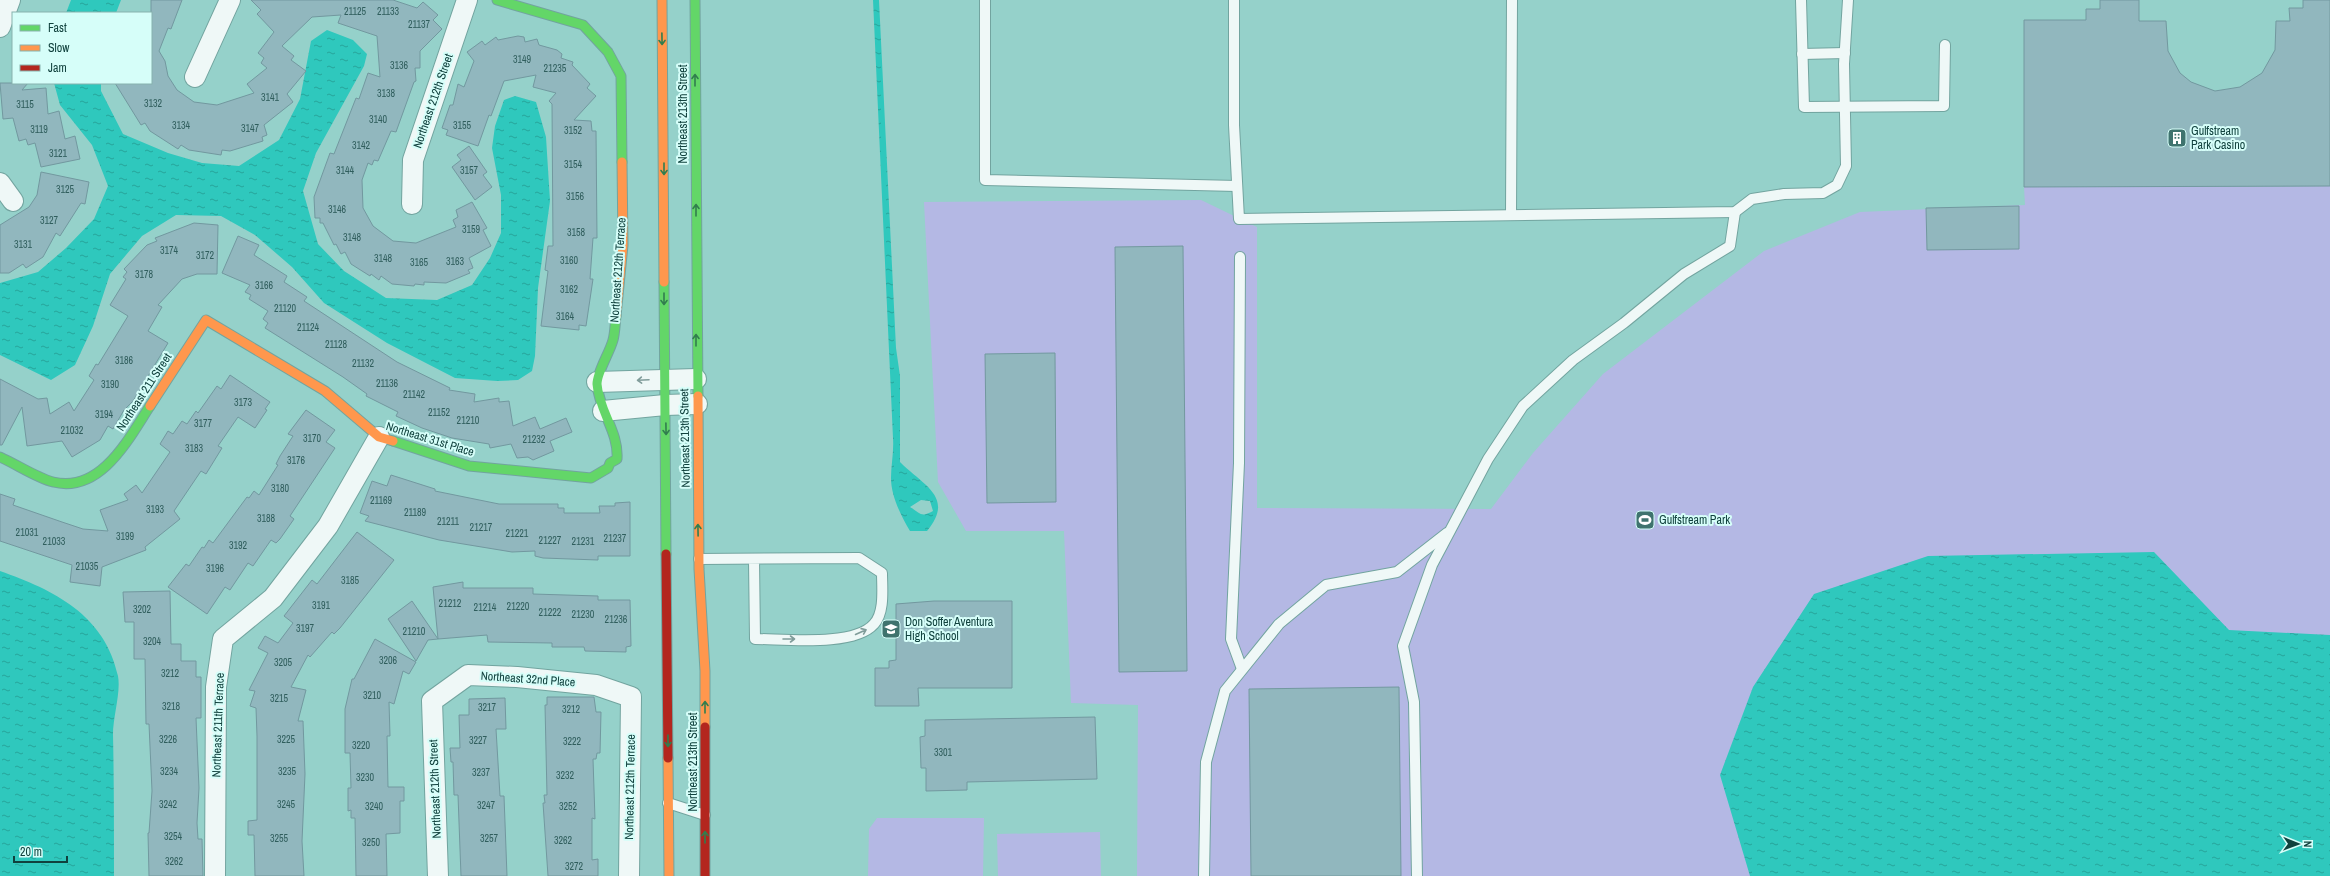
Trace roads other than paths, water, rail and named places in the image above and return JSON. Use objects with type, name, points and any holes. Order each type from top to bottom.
[{"type":"street","points":[[0,27],[10,0]]},
{"type":"street","points":[[195,77],[230,0]]},
{"type":"street","name":"Northeast 212th Street","points":[[412,204],[413,160],[468,0]]},
{"type":"street","name":"Northeast 212th Terrace","points":[[497,0],[584,25],[608,52],[621,76],[623,245],[613,340],[597,382]]},
{"type":"street","name":"Northeast 213th Street","points":[[695,0],[696,379],[699,559],[706,671],[705,876]]},
{"type":"street","name":"Northeast 213th Street","points":[[662,3],[669,876]]},
{"type":"street","points":[[0,183],[13,201]]},
{"type":"street","name":"Northeast 31st Place","points":[[206,320],[325,392],[379,437],[469,466],[591,478],[609,466]]},
{"type":"street","name":"Northeast 211 Street","points":[[0,457],[53,482],[73,483],[98,474],[120,452],[206,320]]},
{"type":"street","points":[[609,466],[608,447],[613,438],[612,427],[603,412],[597,382],[696,379]]},
{"type":"street","points":[[603,412],[665,405],[697,404]]},
{"type":"street","name":"Northeast 211th Terrace","points":[[215,876],[216,687],[224,639],[273,598],[328,526],[379,437]]},
{"type":"street","name":"Northeast 32nd Place","points":[[432,701],[468,676],[517,677],[596,685],[631,697]]},
{"type":"street","name":"Northeast 212th Terrace","points":[[629,876],[631,697]]},
{"type":"street","name":"Northeast 212th Street","points":[[432,701],[438,876]]},
{"type":"lane","points":[[649,0],[662,3]]},
{"type":"lane","points":[[985,0],[986,180],[1237,186]]},
{"type":"lane","points":[[1234,0],[1234,125],[1239,219],[1735,212],[1752,199],[1784,194],[1823,193],[1837,185],[1846,166],[1845,53],[1848,0]]},
{"type":"lane","points":[[1510,215],[1512,0]]},
{"type":"lane","points":[[1801,0],[1804,107],[1944,106],[1945,45]]},
{"type":"lane","points":[[1802,54],[1845,53]]},
{"type":"lane","points":[[1417,876],[1414,702],[1403,646],[1432,565],[1488,459],[1523,406],[1573,360],[1624,323],[1684,274],[1730,246],[1735,212]]},
{"type":"lane","points":[[1240,257],[1239,463],[1231,639],[1242,669]]},
{"type":"lane","points":[[1204,876],[1206,762],[1225,691],[1279,624],[1326,585],[1397,572],[1449,531]]},
{"type":"lane","points":[[699,559],[754,560],[859,558],[882,573],[879,615],[875,623],[862,634],[841,638],[755,639],[754,560]]},
{"type":"lane","points":[[668,803],[705,815]]},
{"type":"water","points":[[71,0],[121,0],[116,12],[66,12]]},
{"type":"water","points":[[873,0],[879,0],[896,348],[900,376],[900,462],[926,485],[933,493],[937,501],[938,509],[935,519],[927,531],[910,531],[897,506],[891,485],[893,438]],"holes":[[[921,500],[930,501],[933,511],[926,514],[921,514],[910,507]]]},
{"type":"water","points":[[327,30],[353,40],[367,54],[364,66],[316,153],[303,191],[318,244],[344,271],[386,298],[437,300],[472,285],[490,258],[501,233],[501,195],[492,148],[495,126],[504,100],[515,96],[536,102],[546,137],[550,201],[538,288],[535,356],[532,371],[518,380],[497,381],[455,378],[387,343],[324,303],[292,267],[255,235],[221,216],[176,215],[142,236],[110,274],[93,326],[75,365],[51,380],[0,355],[0,283],[38,272],[66,248],[94,219],[108,186],[92,145],[60,105],[54,84],[101,84],[101,91],[123,134],[168,153],[202,163],[239,166],[279,140],[300,99],[311,41]]},
{"type":"water","points":[[2154,552],[2229,630],[2330,635],[2330,876],[1750,876],[1720,775],[1753,687],[1814,594],[1928,556]]},
{"type":"water","points":[[0,571],[20,578],[58,596],[74,608],[89,621],[102,637],[111,655],[119,682],[113,734],[114,876],[0,876]]},
{"type":"place","name":"Gulfstream Park Casino","points":[[2177,138]]},
{"type":"place","name":"Gulfstream Park","points":[[1645,520]]},
{"type":"place","name":"Don Soffer Aventura High School","points":[[891,629]]}]
